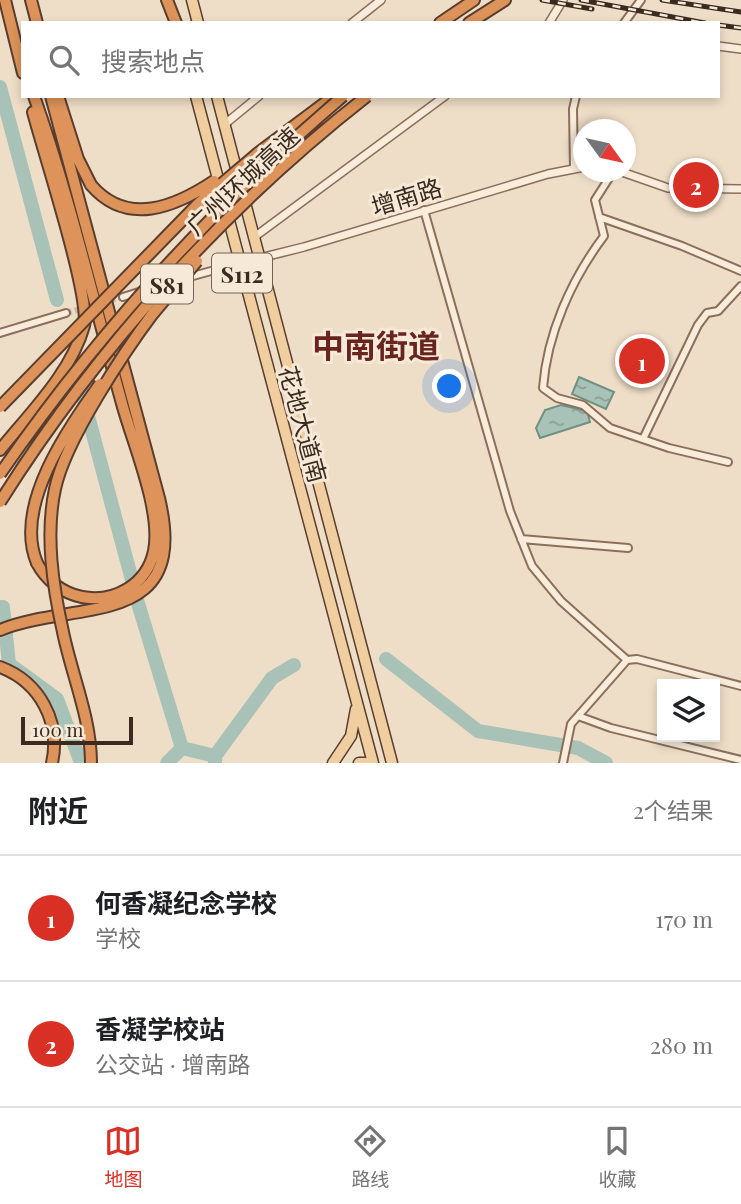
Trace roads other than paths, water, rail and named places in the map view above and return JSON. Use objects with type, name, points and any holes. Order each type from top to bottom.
[{"type":"highway","points":[[4,0],[21,66]]},
{"type":"highway","points":[[31,0],[36,21]]},
{"type":"highway","points":[[169,0],[175,21]]},
{"type":"highway","points":[[443,21],[474,0]]},
{"type":"highway","points":[[472,21],[505,0]]},
{"type":"highway","points":[[12,34],[21,58]]},
{"type":"highway","points":[[0,450],[57,379],[85,323],[79,282],[33,98]]},
{"type":"highway","points":[[33,98],[52,148],[86,270],[113,367],[145,484],[155,537],[153,555],[144,574],[128,589],[110,597],[91,598],[68,593],[49,579],[37,563],[31,542],[32,522],[56,453],[99,386],[113,367],[154,312],[229,224],[282,169]]},
{"type":"highway","points":[[0,630],[29,621],[103,610],[130,600],[157,571],[165,541],[154,481],[52,98]]},
{"type":"highway","points":[[59,98],[78,159],[91,185],[107,200],[122,207],[139,210],[158,209],[193,196],[258,153],[331,98]]},
{"type":"highway","name":"广州环城高速","points":[[0,474],[84,360],[170,259],[218,210],[341,98]]},
{"type":"highway","name":"广州环城高速","points":[[0,502],[66,407],[134,322],[203,245],[282,169],[365,98]]},
{"type":"highway","points":[[0,407],[199,203],[258,153]]},
{"type":"highway","points":[[91,763],[88,729],[54,586],[53,500],[60,471],[81,428],[154,312]]},
{"type":"highway","points":[[0,667],[33,688],[46,708],[52,725],[52,763]]},
{"type":"main road","points":[[192,0],[197,21]]},
{"type":"main road","name":"花地大道南","points":[[197,98],[372,763]]},
{"type":"main road","name":"花地大道南","points":[[218,98],[258,258],[392,763]]},
{"type":"main road","points":[[333,763],[351,736],[356,714],[355,695]]},
{"type":"main road","points":[[359,763],[372,763]]},
{"type":"street","points":[[355,21],[381,0]]},
{"type":"street","points":[[550,21],[563,0]]},
{"type":"street","points":[[625,21],[640,0]]},
{"type":"street","points":[[720,46],[741,49]]},
{"type":"street","points":[[225,124],[258,98]]},
{"type":"street","points":[[253,238],[442,98]]},
{"type":"street","points":[[573,119],[576,98]]},
{"type":"street","name":"增南路","points":[[240,262],[573,169]]},
{"type":"street","points":[[636,177],[668,188],[741,189]]},
{"type":"street","points":[[607,182],[595,200],[604,236],[582,264],[546,352],[544,388],[557,398],[583,405],[610,428],[728,462]]},
{"type":"street","points":[[424,210],[510,511],[532,566],[561,601],[627,660]]},
{"type":"street","points":[[599,217],[682,246],[741,271]]},
{"type":"street","points":[[123,296],[240,262]]},
{"type":"street","points":[[643,439],[698,325],[707,313],[718,311],[741,286]]},
{"type":"street","points":[[0,333],[66,313]]},
{"type":"street","points":[[521,539],[628,548]]},
{"type":"street","points":[[564,760],[571,724],[627,660],[637,659],[741,686]]},
{"type":"street","points":[[578,716],[724,760],[741,760]]},
{"type":"water","points":[[579,377],[614,392],[606,409],[572,394]]},
{"type":"water","points":[[561,405],[587,411],[590,422],[540,438],[536,428],[545,410]]},
{"type":"waterway","points":[[0,87],[57,300]]},
{"type":"waterway","points":[[73,360],[132,580]]},
{"type":"waterway","points":[[137,600],[182,748]]},
{"type":"waterway","points":[[0,607],[3,607],[9,664],[57,699],[80,760],[85,763]]},
{"type":"waterway","points":[[386,659],[478,731],[578,748],[606,763]]},
{"type":"waterway","points":[[215,763],[215,756],[272,678],[294,665]]},
{"type":"waterway","points":[[167,763],[182,748],[215,756]]},
{"type":"tunnel","points":[[66,313],[123,297]]},
{"type":"railway","points":[[542,0],[592,9]]},
{"type":"railway","points":[[581,0],[694,21]]},
{"type":"railway","points":[[662,0],[741,12]]},
{"type":"railway","points":[[720,25],[741,28]]},
{"type":"place","name":"香凝学校站","points":[[696,185]]},
{"type":"place","name":"何香凝纪念学校","points":[[642,361]]},
{"type":"district","name":"中南街道","points":[[376,344]]}]
